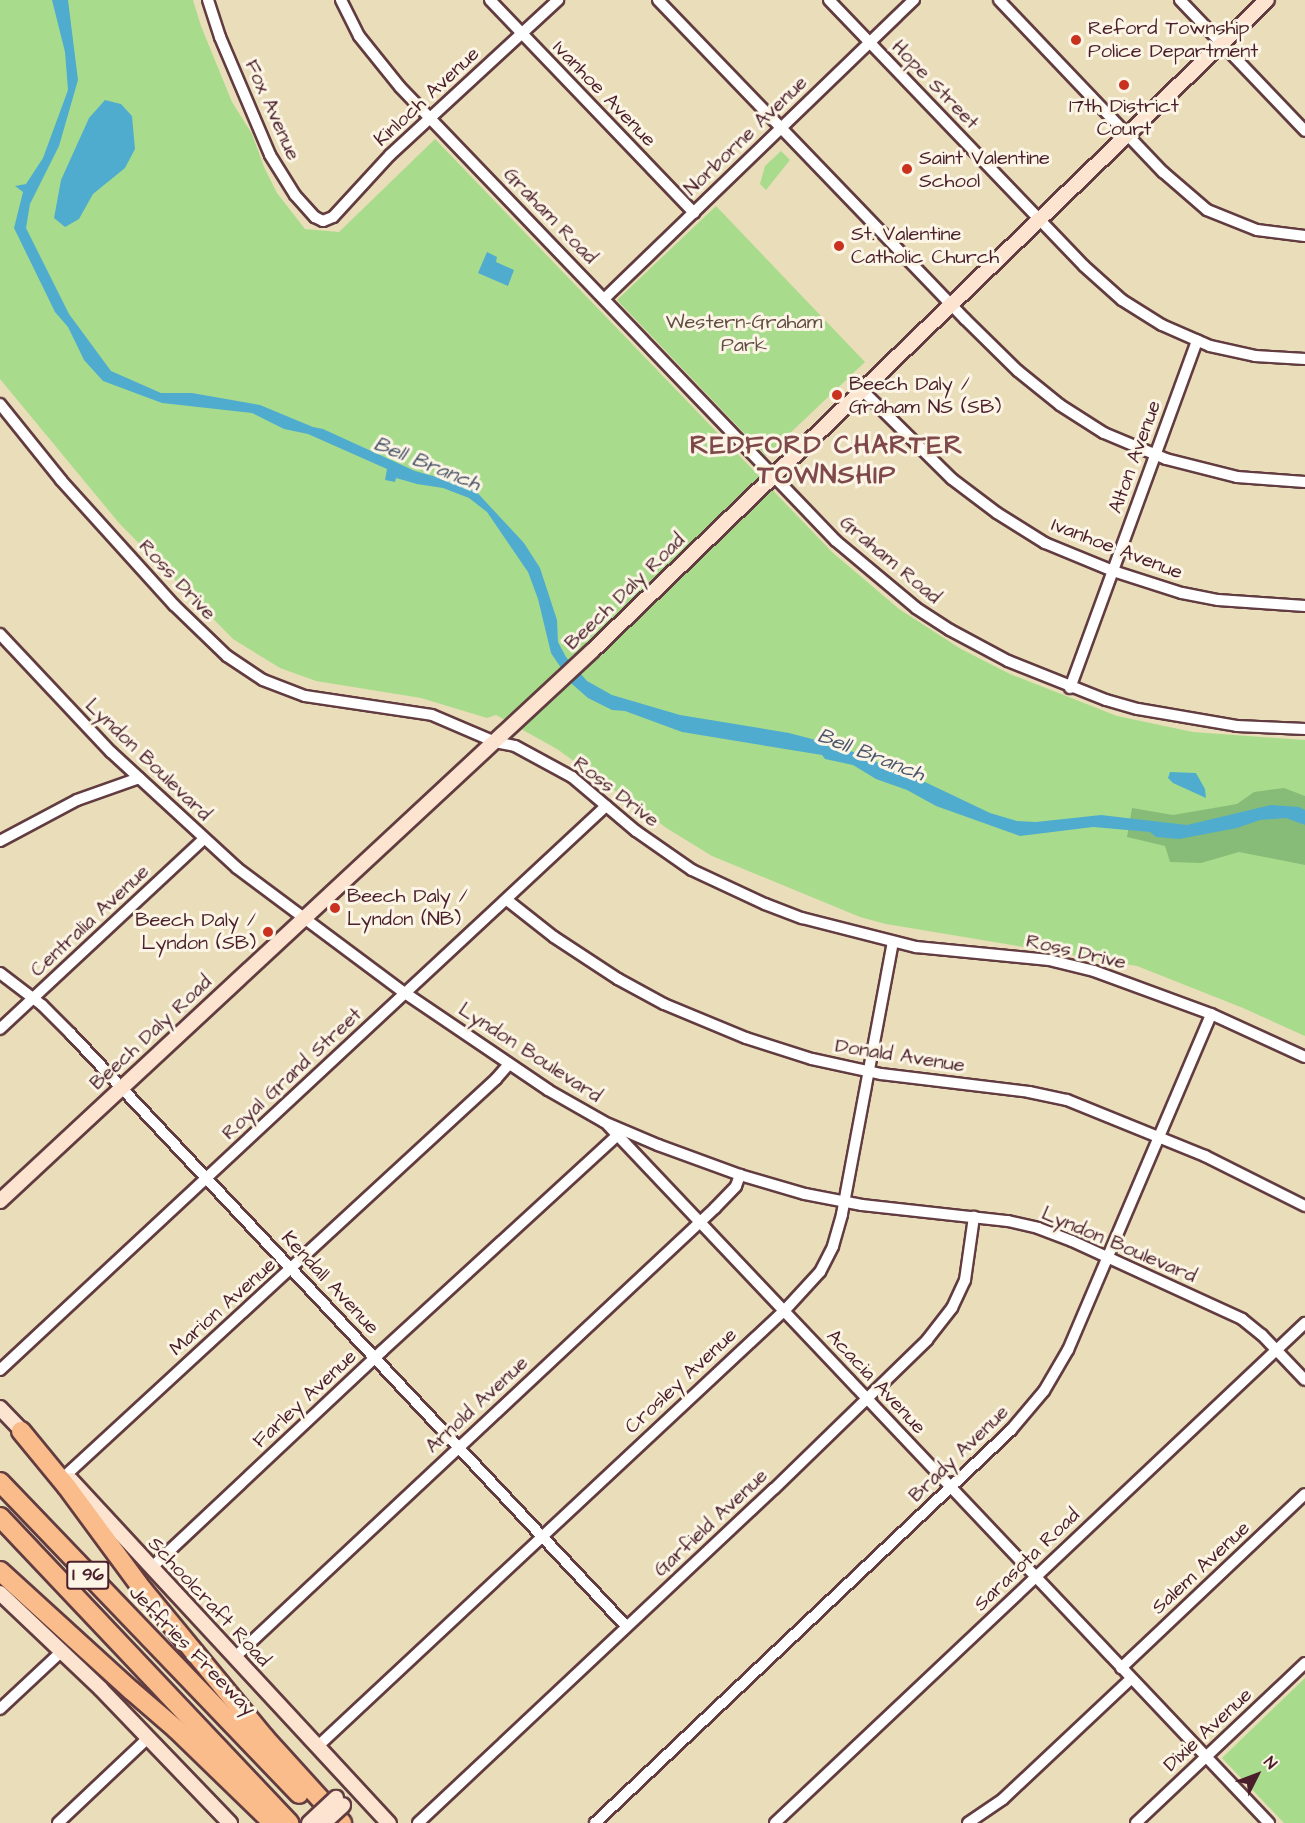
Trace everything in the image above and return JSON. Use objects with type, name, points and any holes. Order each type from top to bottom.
[{"type":"highway","points":[[21,1431],[67,1487],[143,1590],[265,1738],[340,1809]]},
{"type":"highway","name":"Jeffries Freeway","points":[[0,1482],[326,1823]]},
{"type":"highway","name":"I 96","points":[[0,1517],[289,1823]]},
{"type":"highway","points":[[0,1571],[132,1692],[183,1735],[273,1823]]},
{"type":"main road","name":"Beech Daly Road","points":[[0,1201],[593,650],[1267,0]]},
{"type":"main road","name":"Schoolcraft Road","points":[[4,1412],[66,1475],[389,1823]]},
{"type":"main road","points":[[0,1593],[148,1738],[230,1823]]},
{"type":"main road","points":[[326,1823],[340,1809],[343,1774]]},
{"type":"main road","points":[[309,1823],[362,1800],[369,1801]]},
{"type":"street","name":"Fox Avenue","points":[[208,0],[220,37],[270,155],[295,195],[315,217],[323,221]]},
{"type":"street","name":"Graham Road","points":[[341,0],[370,51],[431,119],[836,541],[916,608],[993,654],[1070,688],[1138,709],[1189,719],[1237,726],[1305,729]]},
{"type":"street","name":"Ivanhoe Avenue","points":[[490,0],[694,213]]},
{"type":"street","name":"Kinloch Avenue","points":[[323,221],[333,217],[390,155],[558,0]]},
{"type":"street","points":[[658,0],[952,306],[1018,371],[1060,405],[1104,433],[1156,455],[1237,477],[1305,482]]},
{"type":"street","name":"Hope Street","points":[[829,0],[1084,266],[1122,300],[1162,325],[1197,341],[1255,356],[1305,359]]},
{"type":"street","name":"Norborne Avenue","points":[[604,299],[914,0]]},
{"type":"street","points":[[999,0],[1170,179],[1207,210],[1257,230],[1305,236]]},
{"type":"street","points":[[1180,0],[1305,131]]},
{"type":"street","name":"Alton Avenue","points":[[1070,688],[1197,341]]},
{"type":"street","name":"Ivanhoe Avenue","points":[[862,391],[937,466],[996,513],[1045,543],[1113,571],[1200,597],[1305,606]]},
{"type":"street","name":"Ross Drive","points":[[0,404],[61,480],[174,605],[216,647],[249,671],[278,687],[305,696],[432,716],[495,742],[514,746],[572,777],[674,858],[717,883],[802,918],[893,942],[941,951],[1017,956],[1065,963],[1130,982],[1211,1014],[1305,1057]]},
{"type":"street","name":"Lyndon Boulevard","points":[[0,634],[69,709],[139,778],[254,882],[508,1065],[604,1122],[658,1145],[740,1175],[843,1202],[927,1214],[974,1217],[1038,1228],[1233,1314],[1254,1328],[1305,1380]]},
{"type":"street","points":[[0,841],[77,800],[139,778]]},
{"type":"street","name":"Royal Grand Street","points":[[1,1371],[606,806]]},
{"type":"street","name":"Centralia Avenue","points":[[0,1029],[204,839]]},
{"type":"street","name":"Donald Avenue","points":[[507,900],[574,951],[618,979],[664,1004],[721,1029],[780,1050],[868,1071],[1048,1096],[1085,1106],[1233,1169],[1305,1206]]},
{"type":"street","name":"Crosley Avenue","points":[[317,1747],[809,1285],[827,1259],[838,1229],[893,942]]},
{"type":"street","name":"Kendall Avenue","points":[[0,974],[34,998],[121,1088],[626,1626]]},
{"type":"street","name":"Brady Avenue","points":[[595,1823],[951,1488],[1011,1430],[1044,1391],[1068,1350],[1211,1014]]},
{"type":"street","name":"Marion Avenue","points":[[66,1475],[496,1079],[508,1065]]},
{"type":"street","name":"Acacia Avenue","points":[[604,1122],[785,1310],[1131,1679]]},
{"type":"street","name":"Farley Avenue","points":[[151,1568],[618,1136]]},
{"type":"street","name":"Arnold Avenue","points":[[234,1658],[724,1200],[740,1175]]},
{"type":"street","name":"Garfield Avenue","points":[[418,1823],[868,1399],[927,1340],[952,1308],[968,1271],[974,1217]]},
{"type":"street","name":"Sarasota Road","points":[[775,1823],[1305,1323]]},
{"type":"street","points":[[0,1402],[4,1412]]},
{"type":"street","name":"Salem Avenue","points":[[1121,1668],[1305,1494]]},
{"type":"street","points":[[0,1709],[61,1652]]},
{"type":"street","name":"Dixie Avenue","points":[[1136,1823],[1305,1663]]},
{"type":"street","points":[[968,1823],[1003,1799],[1131,1679],[1269,1823]]},
{"type":"street","points":[[58,1823],[148,1738]]},
{"type":"green space","points":[[0,0],[193,0],[201,26],[232,102],[252,134],[264,167],[277,193],[305,229],[339,232],[435,139],[832,552],[899,609],[961,649],[1010,674],[1117,716],[1193,732],[1305,740],[1305,1036],[1243,1008],[1137,966],[886,924],[860,917],[712,856],[668,829],[557,749],[496,715],[487,718],[421,698],[316,681],[280,668],[233,639],[119,523],[0,379]]},
{"type":"green space","points":[[781,151],[790,160],[766,190],[760,184],[765,166]]},
{"type":"green space","name":"Western-Graham Park","points":[[716,206],[865,362],[766,456],[617,300]]},
{"type":"green space","points":[[1284,788],[1305,796],[1305,865],[1239,852],[1201,863],[1170,862],[1165,846],[1127,837],[1132,808],[1173,815],[1237,804],[1254,792]]},
{"type":"green space","points":[[1305,1678],[1305,1823],[1284,1823],[1222,1758]]},
{"type":"water","name":"Bell Branch","points":[[52,0],[68,0],[78,80],[59,146],[30,204],[26,228],[69,314],[111,371],[161,393],[192,393],[260,405],[323,429],[415,471],[472,487],[524,543],[540,568],[557,620],[558,642],[566,657],[587,681],[612,695],[680,715],[789,733],[839,746],[925,782],[990,813],[1017,821],[1036,822],[1101,815],[1187,825],[1271,805],[1299,807],[1305,810],[1305,825],[1286,818],[1260,820],[1237,828],[1179,839],[1156,837],[1150,832],[1093,827],[1020,836],[936,806],[907,790],[876,779],[853,765],[825,759],[822,755],[682,732],[625,711],[612,710],[588,698],[572,684],[557,662],[551,653],[538,599],[528,572],[487,512],[469,498],[443,488],[396,478],[395,482],[385,480],[387,469],[308,434],[284,429],[252,413],[162,403],[103,381],[84,360],[68,327],[55,312],[14,228],[23,192],[15,186],[26,184],[43,158],[68,90],[65,52]]},
{"type":"water","points":[[105,100],[121,104],[132,116],[135,149],[125,168],[93,194],[79,219],[65,227],[54,218],[61,180],[89,118]]},
{"type":"water","points":[[487,252],[497,257],[496,262],[514,270],[508,286],[478,273]]},
{"type":"water","points":[[1170,772],[1196,773],[1205,789],[1206,798],[1173,783],[1168,778]]},
{"type":"place","name":"Reford Township Police Department","points":[[1076,40]]},
{"type":"place","name":"17th District Court","points":[[1124,85]]},
{"type":"place","name":"Saint Valentine School","points":[[907,169]]},
{"type":"place","name":"St. Valentine Catholic Church","points":[[839,246]]},
{"type":"place","name":"Beech Daly / Graham NS (SB)","points":[[837,395]]},
{"type":"place","name":"Beech Daly / Lyndon (NB)","points":[[335,908]]},
{"type":"place","name":"Beech Daly / Lyndon (SB)","points":[[268,932]]},
{"type":"district","name":"REDFORD CHARTER TOWNSHIP","points":[[827,460]]}]
